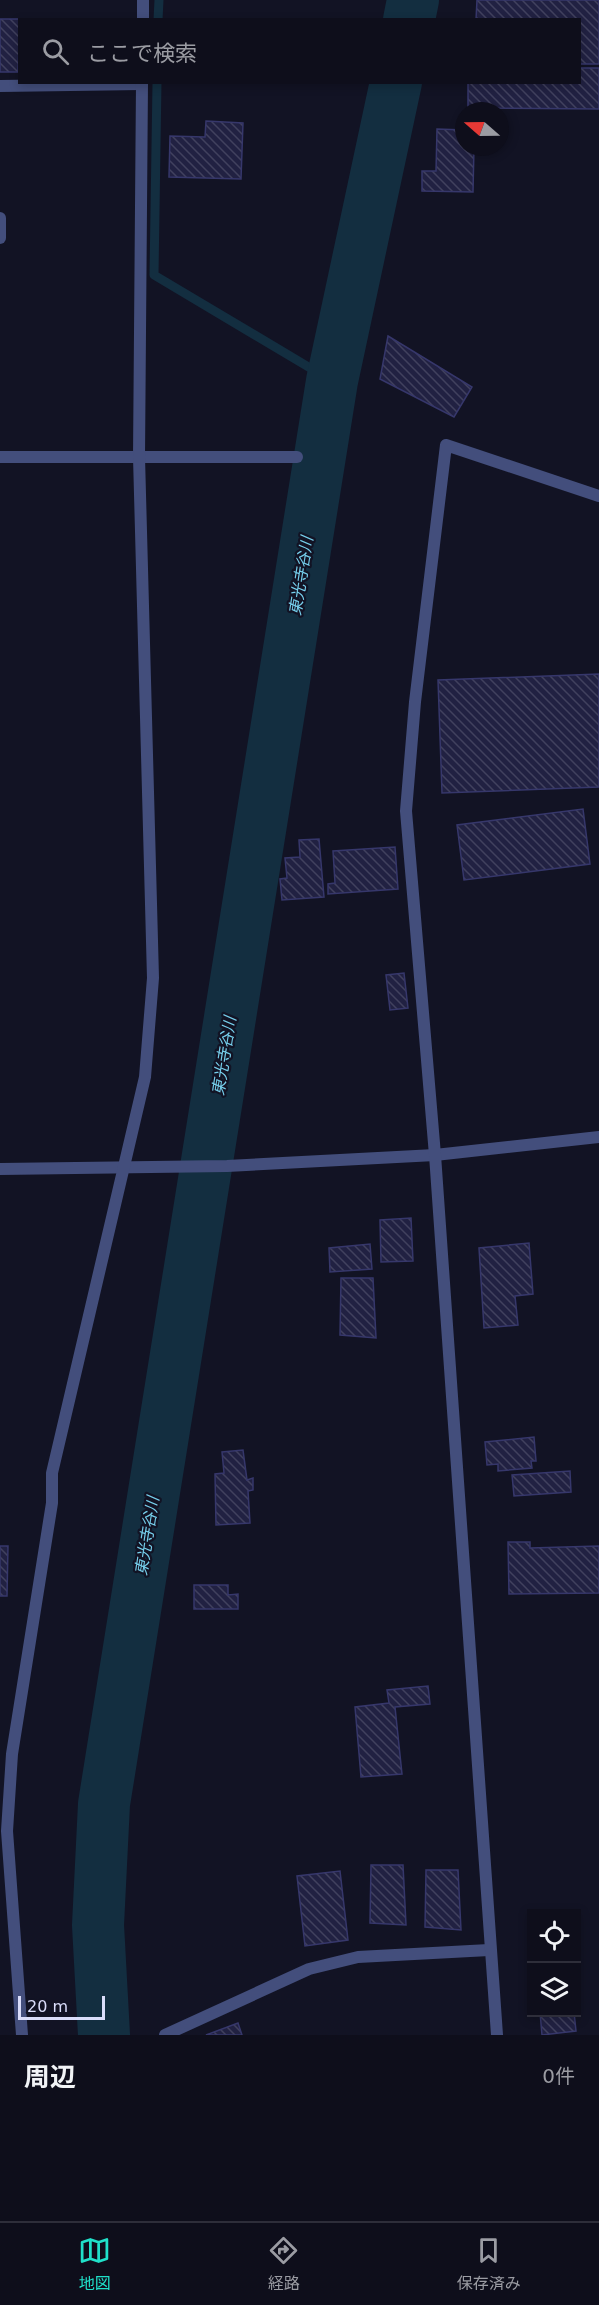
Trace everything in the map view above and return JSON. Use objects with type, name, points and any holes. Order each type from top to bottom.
[{"type":"street","points":[[143,0],[143,18]]},
{"type":"street","points":[[0,86],[95,84]]},
{"type":"street","points":[[22,2035],[7,1831],[12,1754],[52,1503],[52,1473],[145,1077],[153,978],[139,457],[142,84]]},
{"type":"street","points":[[0,218],[0,238]]},
{"type":"street","points":[[497,2035],[489,1950],[435,1155],[406,811],[415,702],[446,445],[599,495]]},
{"type":"street","points":[[0,457],[297,456]]},
{"type":"street","points":[[0,1169],[227,1166],[435,1155],[599,1137]]},
{"type":"street","points":[[165,2035],[309,1969],[358,1957],[489,1950]]},
{"type":"building","points":[[477,0],[599,0],[599,64],[581,64],[581,18],[476,18]]},
{"type":"building","points":[[0,19],[18,19],[18,72],[0,72]]},
{"type":"building","points":[[581,68],[599,68],[599,109],[509,108],[509,102],[468,102],[468,84],[581,84]]},
{"type":"building","points":[[206,121],[243,123],[241,179],[169,177],[170,136],[205,137]]},
{"type":"building","points":[[437,129],[455,130],[455,156],[474,156],[473,192],[422,191],[422,171],[436,171]]},
{"type":"building","points":[[388,336],[472,387],[454,417],[380,379]]},
{"type":"building","points":[[599,674],[599,787],[442,793],[438,680]]},
{"type":"building","points":[[583,809],[590,864],[464,880],[457,825]]},
{"type":"building","points":[[319,839],[324,897],[282,900],[280,879],[287,878],[285,858],[300,857],[299,840]]},
{"type":"building","points":[[395,847],[398,889],[328,894],[328,884],[335,883],[333,851]]},
{"type":"building","points":[[404,973],[408,1008],[390,1010],[386,975]]},
{"type":"building","points":[[411,1218],[413,1261],[381,1262],[380,1220]]},
{"type":"building","points":[[529,1243],[533,1294],[515,1296],[518,1325],[484,1328],[479,1248]]},
{"type":"building","points":[[370,1244],[372,1269],[330,1272],[329,1248]]},
{"type":"building","points":[[341,1278],[373,1278],[376,1338],[340,1335]]},
{"type":"building","points":[[534,1437],[536,1461],[531,1461],[532,1468],[498,1471],[498,1464],[487,1465],[485,1442]]},
{"type":"building","points":[[243,1450],[247,1480],[253,1478],[253,1490],[248,1491],[250,1523],[216,1525],[215,1474],[224,1473],[222,1452]]},
{"type":"building","points":[[570,1471],[571,1492],[514,1496],[512,1475]]},
{"type":"building","points":[[508,1542],[530,1542],[530,1548],[599,1546],[599,1593],[509,1594]]},
{"type":"building","points":[[0,1546],[8,1546],[7,1596],[0,1596]]},
{"type":"building","points":[[194,1585],[228,1585],[228,1595],[238,1594],[238,1609],[194,1609]]},
{"type":"building","points":[[428,1686],[430,1704],[395,1707],[402,1774],[361,1777],[355,1707],[389,1703],[387,1690]]},
{"type":"building","points":[[371,1865],[403,1865],[406,1925],[370,1923]]},
{"type":"building","points":[[426,1870],[458,1870],[461,1930],[425,1927]]},
{"type":"building","points":[[340,1871],[348,1940],[305,1946],[297,1876]]},
{"type":"building","points":[[540,2017],[575,2017],[576,2031],[542,2035]]},
{"type":"building","points":[[238,2023],[242,2035],[206,2035]]},
{"type":"waterway","points":[[158,18],[159,0]]},
{"type":"waterway","name":"東光寺谷川","points":[[409,18],[413,0]]},
{"type":"waterway","points":[[157,84],[154,275],[332,381]]},
{"type":"waterway","name":"東光寺谷川","points":[[104,2035],[98,1925],[104,1804],[332,381],[396,84]]}]
